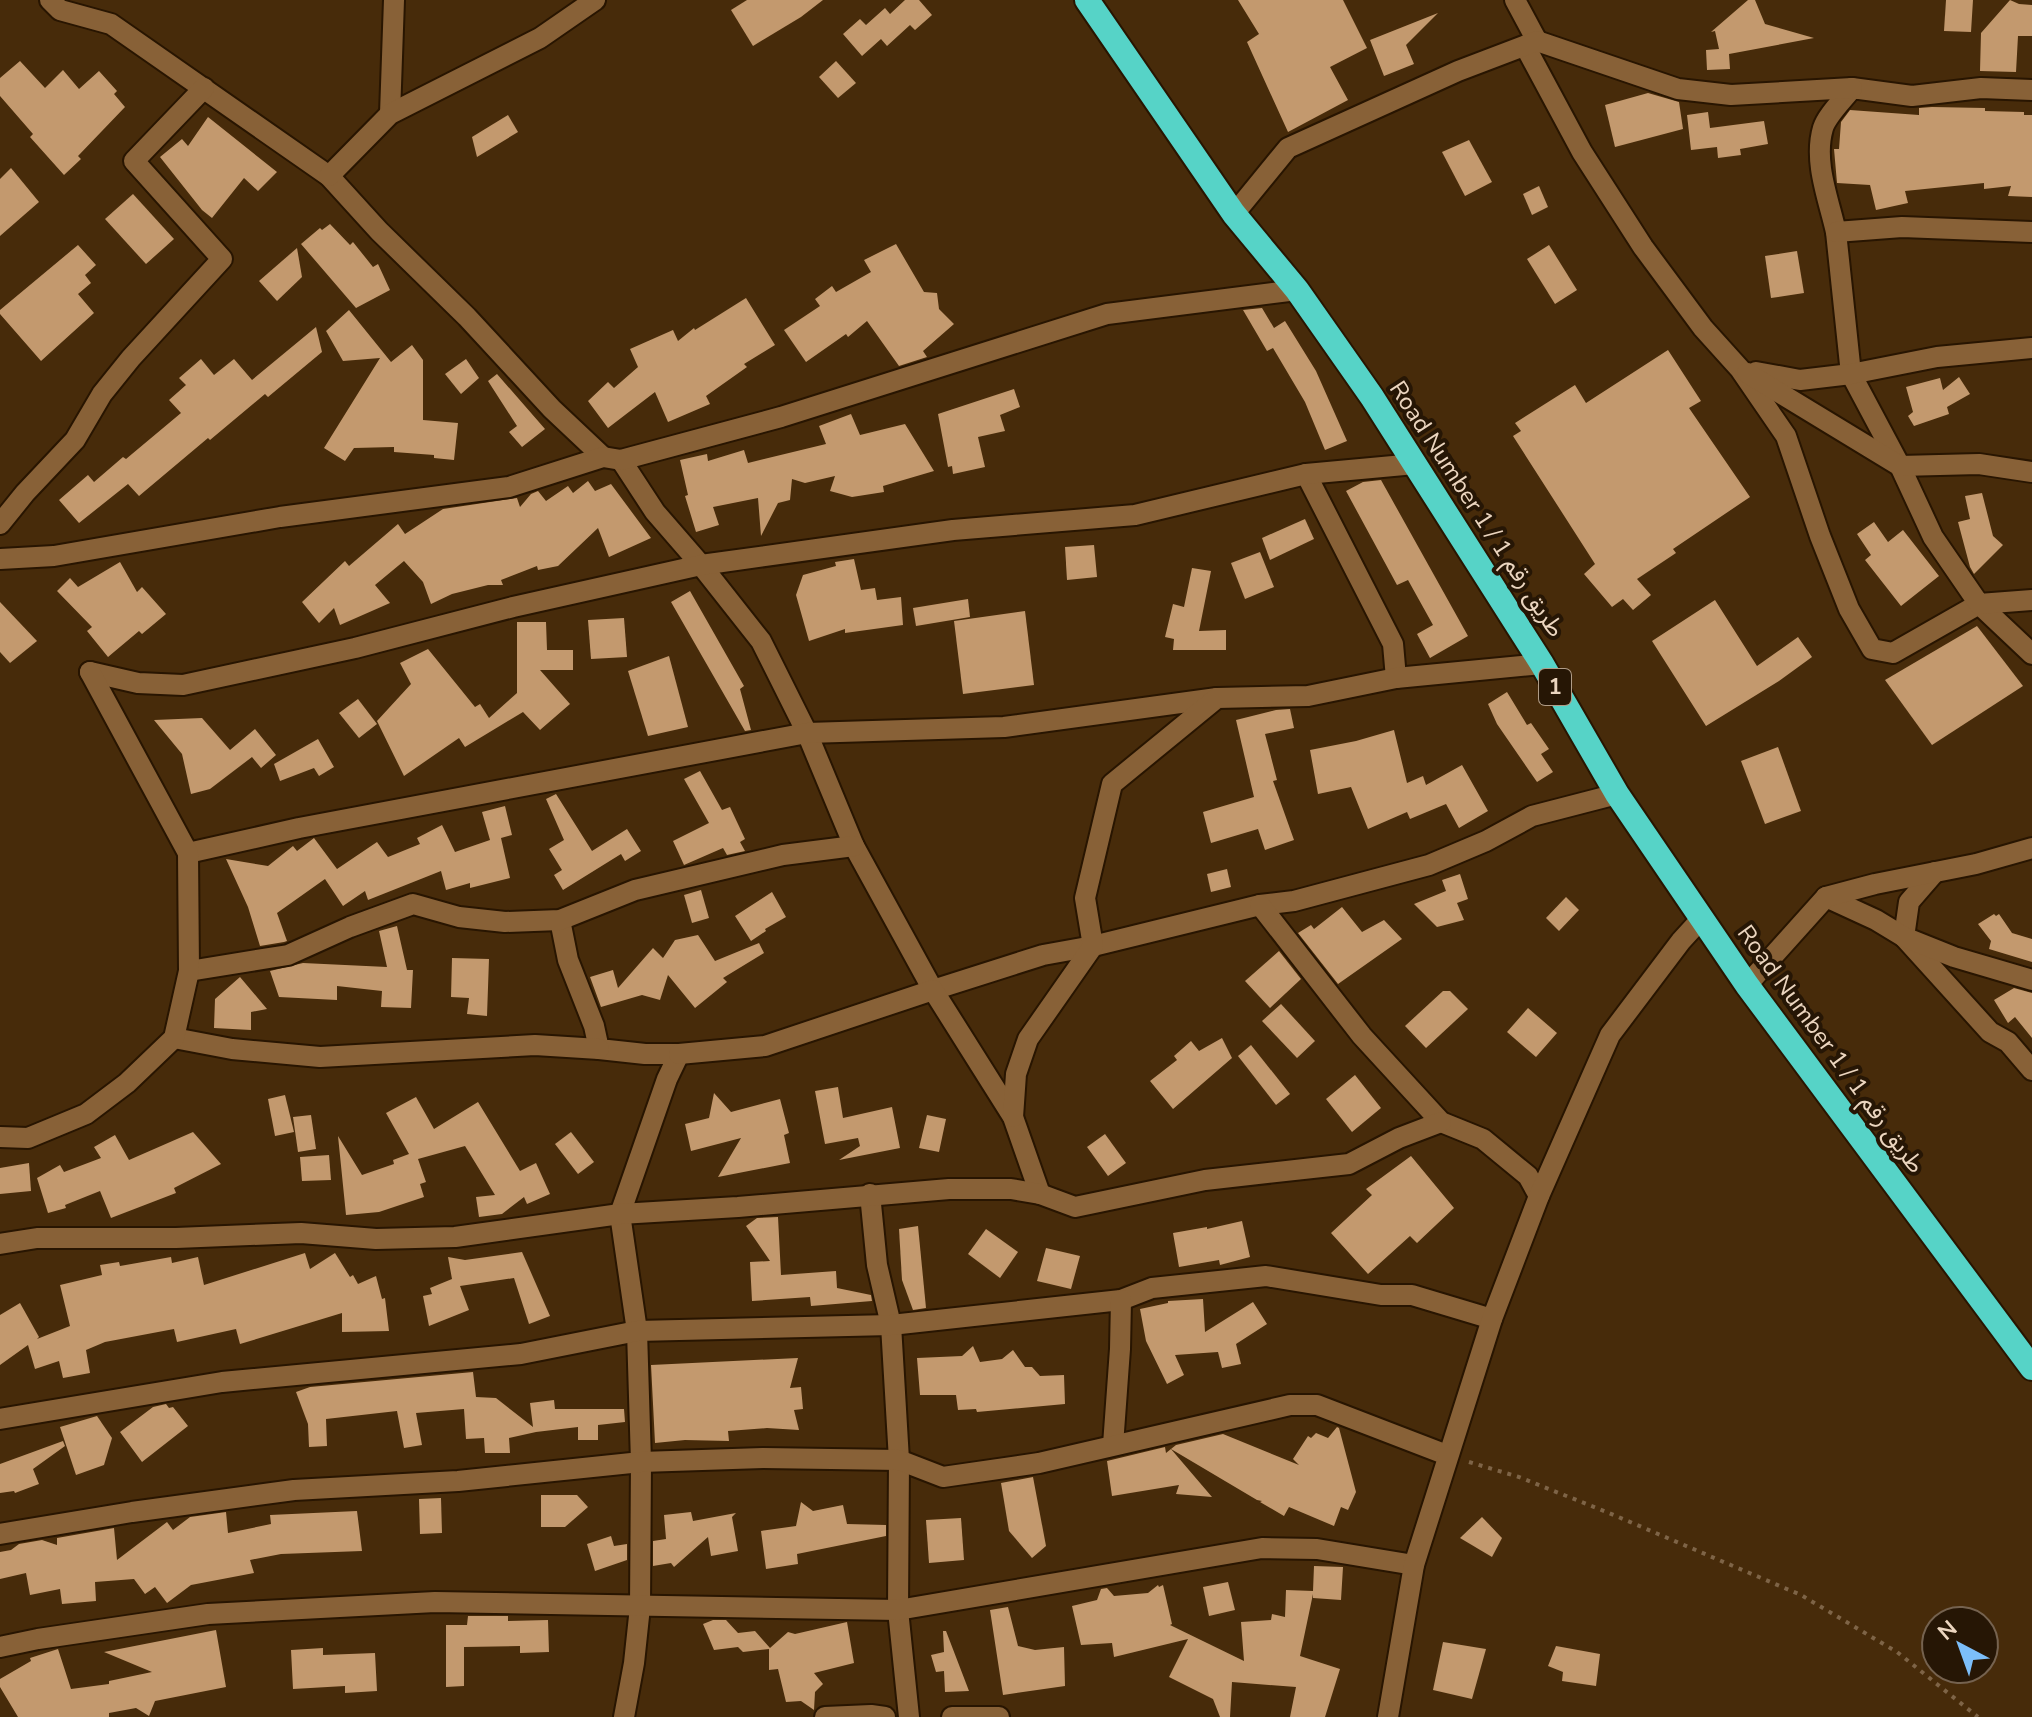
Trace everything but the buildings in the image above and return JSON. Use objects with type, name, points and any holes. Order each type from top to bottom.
[{"type":"highway","name":"Road Number 1 / طريق رقم 1","points":[[1087,0],[1234,214],[1297,290],[1372,397],[1542,664],[1617,794],[1747,985],[2032,1368]]},
{"type":"street","points":[[50,0],[60,10],[111,24],[329,176],[552,409],[612,458],[701,565],[761,641],[807,733],[854,846],[933,990],[1013,1117],[1040,1194]]},
{"type":"street","points":[[390,114],[394,0]]},
{"type":"street","points":[[329,176],[390,114],[540,38],[595,0]]},
{"type":"street","points":[[1515,0],[1531,44],[1582,152],[1643,247],[1703,328],[1740,369],[1786,436],[1849,609],[1872,649],[1893,653],[1979,604],[2032,600]]},
{"type":"street","points":[[1234,214],[1288,148],[1458,71],[1531,44],[1678,89],[1731,95],[1852,88],[1912,96],[1981,88],[2032,90]]},
{"type":"street","points":[[0,524],[75,440],[102,394],[131,358],[222,259],[134,161],[204,88]]},
{"type":"street","points":[[1852,88],[1823,126],[1820,158],[1825,179],[1825,199],[1836,232],[1851,374],[1900,466],[1933,537],[1979,604],[2028,645]]},
{"type":"street","points":[[1836,232],[1902,227],[2032,232]]},
{"type":"street","points":[[0,559],[54,556],[280,517],[509,487],[612,458],[781,417],[1107,314],[1297,290]]},
{"type":"street","points":[[1740,369],[1800,380],[1851,374],[1937,357],[2032,348]]},
{"type":"street","points":[[1740,369],[1900,466],[1979,464],[2032,472]]},
{"type":"street","points":[[0,1137],[28,1138],[86,1114],[127,1083],[174,1038],[189,971],[188,853],[90,672],[138,683],[183,685],[355,648],[513,607],[701,565],[953,530],[1135,515],[1306,474],[1415,464]]},
{"type":"street","points":[[1306,474],[1393,644],[1396,678]]},
{"type":"street","points":[[188,853],[299,828],[807,733],[1004,727],[1217,698],[1308,696],[1396,678],[1542,664]]},
{"type":"street","points":[[1013,1117],[1016,1074],[1028,1039],[1093,946],[1085,898],[1112,784],[1217,698]]},
{"type":"street","points":[[174,1038],[232,1049],[320,1057],[535,1045],[645,1054],[765,1046],[1043,955],[1093,946],[1260,905],[1294,901],[1429,865],[1486,841],[1532,816],[1617,794]]},
{"type":"street","points":[[189,971],[288,955],[350,927],[413,904],[459,917],[505,922],[560,920],[635,890],[783,855],[854,846]]},
{"type":"street","points":[[1747,985],[1826,897],[1976,864],[2032,848]]},
{"type":"street","points":[[1904,937],[1909,902],[1935,872]]},
{"type":"street","points":[[1826,897],[1904,937],[1954,957],[2032,980]]},
{"type":"street","points":[[1260,905],[1362,1036],[1441,1122],[1483,1139],[1528,1176],[1539,1196]]},
{"type":"street","points":[[1388,1717],[1414,1565],[1492,1319],[1539,1196],[1610,1035],[1702,918]]},
{"type":"street","points":[[560,920],[568,960],[594,1026],[599,1049]]},
{"type":"street","points":[[1904,937],[1990,1032],[2008,1042],[2032,1070]]},
{"type":"street","points":[[624,1717],[640,1607],[641,1462],[637,1331],[620,1214],[667,1079],[679,1054]]},
{"type":"street","points":[[0,1244],[37,1238],[176,1238],[301,1233],[376,1239],[455,1237],[620,1214],[949,1189],[1011,1189],[1040,1194],[1075,1207],[1205,1180],[1349,1164],[1399,1138],[1441,1122]]},
{"type":"street","points":[[870,1194],[877,1265],[891,1325],[899,1460],[898,1610],[909,1717]]},
{"type":"street","points":[[0,1419],[222,1382],[521,1354],[637,1331],[891,1325],[1121,1300],[1152,1288],[1266,1276],[1381,1295],[1412,1295],[1492,1319]]},
{"type":"street","points":[[1113,1445],[1121,1300]]},
{"type":"street","points":[[0,1534],[294,1490],[458,1481],[641,1462],[763,1458],[899,1460],[943,1477],[1039,1463],[1290,1405],[1317,1405],[1447,1455]]},
{"type":"street","points":[[0,1647],[208,1614],[435,1602],[898,1610],[1262,1548],[1317,1549],[1414,1565]]},
{"type":"street","points":[[825,1717],[885,1717]]},
{"type":"street","points":[[952,1717],[999,1717]]},
{"type":"path","points":[[1447,1455],[1532,1482],[1801,1595],[1897,1652],[1978,1717]]}]
